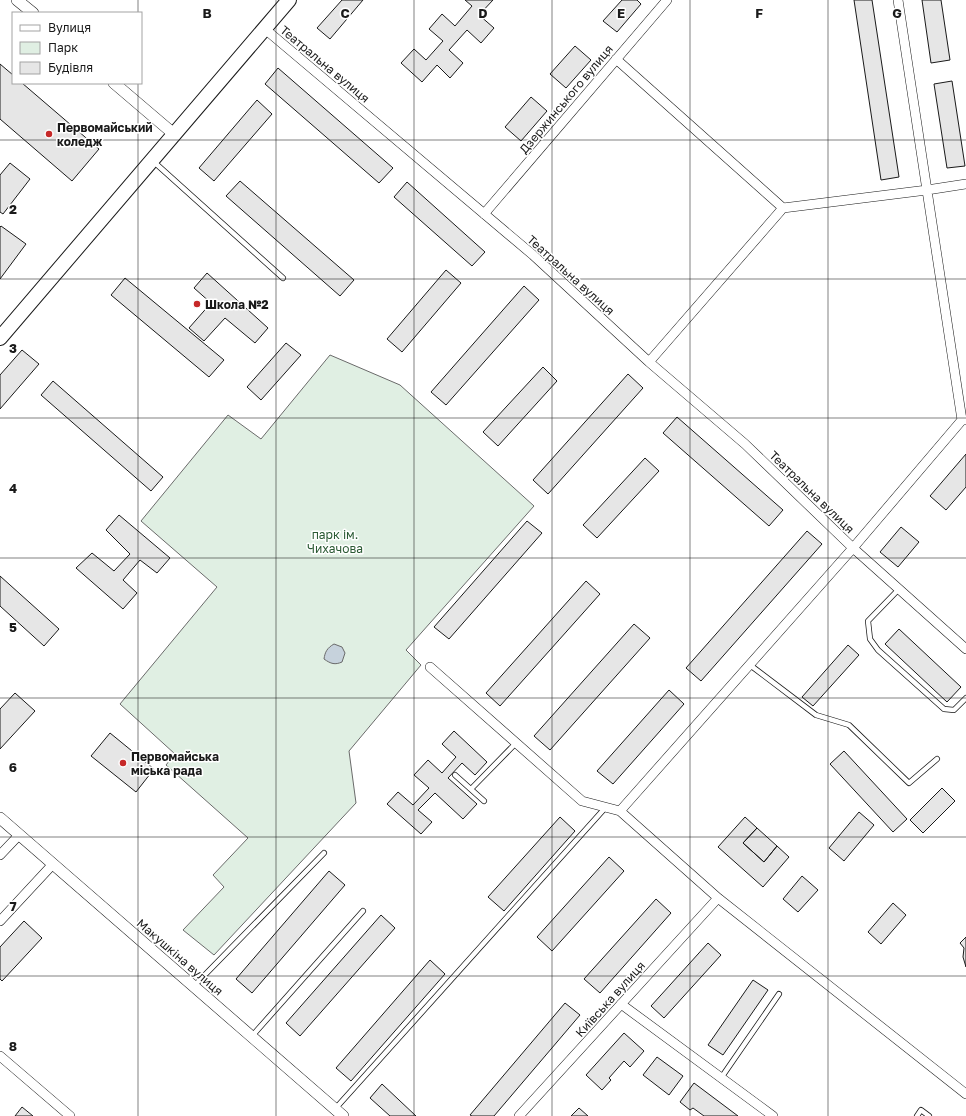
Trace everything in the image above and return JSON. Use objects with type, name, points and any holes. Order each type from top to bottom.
[{"type":"main road","points":[[0,338],[153,161],[289,0]]},
{"type":"street","points":[[18,0],[32,12]]},
{"type":"street","name":"Дзержинського вулиця","points":[[484,214],[667,0]]},
{"type":"street","points":[[620,811],[854,548],[964,420],[898,0]]},
{"type":"street","name":"Театральна вулиця","points":[[265,29],[532,255],[649,362],[745,444],[854,548],[966,649]]},
{"type":"street","points":[[616,59],[783,208]]},
{"type":"street","points":[[115,84],[175,135]]},
{"type":"street","points":[[649,362],[783,208],[966,184]]},
{"type":"street","points":[[430,667],[582,801],[620,811],[718,898],[966,1094]]},
{"type":"street","name":"Макушкіна вулиця","points":[[0,818],[339,1112]]},
{"type":"street","points":[[0,855],[19,835]]},
{"type":"street","points":[[0,921],[53,864]]},
{"type":"street","name":"Київська вулиця","points":[[519,1116],[718,898]]},
{"type":"street","points":[[622,1004],[773,1116]]},
{"type":"street","points":[[0,1056],[70,1116]]},
{"type":"lane","points":[[153,161],[283,278]]},
{"type":"lane","points":[[899,589],[868,621],[870,639],[878,650],[944,709],[954,710],[966,698]]},
{"type":"lane","points":[[750,665],[816,715],[849,725],[909,783],[937,760]]},
{"type":"lane","points":[[471,789],[516,743]]},
{"type":"lane","points":[[455,775],[484,801]]},
{"type":"lane","points":[[339,1112],[606,807]]},
{"type":"lane","points":[[194,986],[324,853]]},
{"type":"lane","points":[[252,1036],[363,912]]},
{"type":"lane","points":[[721,1078],[779,994]]},
{"type":"lane","points":[[917,1116],[921,1110],[929,1116]]},
{"type":"green space","name":"парк ім. Чихачова","points":[[330,355],[400,385],[534,506],[406,650],[421,665],[349,751],[356,803],[214,955],[183,930],[224,887],[213,875],[248,838],[166,765],[175,754],[120,704],[217,587],[141,521],[228,415],[261,439]]},
{"type":"shaded area","points":[[334,644],[342,647],[345,653],[342,662],[337,664],[331,663],[324,659],[327,650]]},
{"type":"building","points":[[342,0],[363,0],[330,39],[317,28]]},
{"type":"building","points":[[465,0],[493,0],[479,15],[494,28],[481,43],[467,30],[449,50],[463,63],[450,78],[437,65],[422,82],[401,63],[414,49],[426,60],[443,41],[429,29],[442,14],[455,26],[472,6]]},
{"type":"building","points":[[622,0],[637,0],[641,4],[617,32],[603,21]]},
{"type":"building","points":[[854,0],[872,0],[899,177],[881,180]]},
{"type":"building","points":[[922,0],[941,0],[950,60],[931,63]]},
{"type":"building","points":[[575,46],[591,60],[566,88],[550,74]]},
{"type":"building","name":"Первомайський коледж","points":[[0,64],[12,74],[12,84],[23,84],[99,149],[72,181],[0,119]]},
{"type":"building","points":[[278,68],[393,168],[379,183],[265,84]]},
{"type":"building","points":[[952,81],[965,166],[947,168],[934,84]]},
{"type":"building","points":[[531,97],[547,111],[521,141],[505,127]]},
{"type":"building","points":[[257,100],[272,114],[214,181],[199,168]]},
{"type":"building","points":[[10,163],[30,179],[3,214],[0,212],[0,175]]},
{"type":"building","points":[[240,181],[354,280],[340,296],[226,196]]},
{"type":"building","points":[[407,182],[485,252],[472,266],[394,197]]},
{"type":"building","points":[[1,226],[26,244],[0,279],[0,227]]},
{"type":"building","points":[[446,270],[461,283],[402,352],[387,339]]},
{"type":"building","points":[[207,273],[268,328],[255,343],[225,318],[204,341],[189,328],[211,303],[194,288]]},
{"type":"building","points":[[125,278],[224,360],[209,377],[111,295]]},
{"type":"building","points":[[524,286],[539,300],[446,405],[431,392]]},
{"type":"building","points":[[286,343],[301,355],[261,400],[247,387]]},
{"type":"building","points":[[22,350],[39,364],[0,409],[0,375]]},
{"type":"building","points":[[543,367],[557,381],[498,446],[483,432]]},
{"type":"building","points":[[628,374],[643,388],[548,494],[533,480]]},
{"type":"building","points":[[53,381],[163,477],[151,491],[41,395]]},
{"type":"building","points":[[677,417],[783,510],[769,526],[663,433]]},
{"type":"building","points":[[966,454],[966,487],[946,510],[930,496]]},
{"type":"building","points":[[645,458],[659,471],[597,538],[583,525]]},
{"type":"building","points":[[119,515],[170,558],[157,573],[140,560],[123,580],[137,593],[123,609],[76,568],[92,553],[114,571],[130,554],[106,530]]},
{"type":"building","points":[[527,521],[542,533],[449,639],[434,627]]},
{"type":"building","points":[[901,527],[919,542],[898,567],[880,552]]},
{"type":"building","points":[[807,531],[822,544],[701,681],[686,668]]},
{"type":"building","points":[[0,576],[59,629],[44,646],[0,606]]},
{"type":"building","points":[[586,581],[600,594],[500,706],[486,693]]},
{"type":"building","points":[[634,624],[650,638],[550,750],[534,736]]},
{"type":"building","points":[[899,629],[961,687],[947,702],[885,644]]},
{"type":"building","points":[[848,645],[859,655],[813,706],[802,697]]},
{"type":"building","points":[[669,690],[684,704],[613,784],[597,771]]},
{"type":"building","points":[[15,693],[35,711],[0,749],[0,709]]},
{"type":"building","points":[[454,731],[487,762],[475,775],[462,763],[448,778],[477,804],[463,819],[435,793],[418,810],[432,822],[421,834],[387,804],[398,792],[413,805],[429,788],[414,775],[428,760],[442,773],[456,757],[442,744]]},
{"type":"building","name":"Первомайська міська рада","points":[[110,733],[154,769],[136,792],[91,756]]},
{"type":"building","points":[[844,751],[907,819],[893,832],[830,764]]},
{"type":"building","points":[[942,788],[955,801],[923,833],[910,820]]},
{"type":"building","points":[[859,812],[874,825],[844,861],[829,848]]},
{"type":"building","points":[[560,817],[575,831],[504,911],[488,897]]},
{"type":"building","points":[[745,817],[757,828],[743,843],[764,862],[777,846],[789,857],[763,887],[718,847]]},
{"type":"building","points":[[757,828],[777,846],[764,862],[743,843]]},
{"type":"building","points":[[609,857],[624,871],[552,951],[537,937]]},
{"type":"building","points":[[329,871],[345,885],[252,993],[236,979]]},
{"type":"building","points":[[802,876],[818,890],[798,912],[783,899]]},
{"type":"building","points":[[656,899],[671,913],[600,993],[584,979]]},
{"type":"building","points":[[893,903],[906,915],[881,944],[868,932]]},
{"type":"building","points":[[381,915],[395,928],[300,1036],[286,1023]]},
{"type":"building","points":[[24,921],[42,938],[2,981],[0,979],[0,947]]},
{"type":"building","points":[[966,937],[966,967],[963,957],[964,948],[960,943]]},
{"type":"building","points":[[708,943],[721,955],[664,1018],[651,1006]]},
{"type":"building","points":[[430,960],[445,974],[351,1081],[336,1068]]},
{"type":"building","points":[[753,980],[768,990],[723,1055],[708,1045]]},
{"type":"building","points":[[565,1003],[580,1015],[494,1116],[470,1115]]},
{"type":"building","points":[[624,1033],[644,1051],[630,1067],[624,1061],[609,1078],[611,1080],[602,1090],[586,1075]]},
{"type":"building","points":[[657,1057],[683,1076],[669,1095],[643,1075]]},
{"type":"building","points":[[694,1083],[738,1116],[704,1116],[693,1108],[690,1110],[680,1102]]},
{"type":"building","points":[[382,1084],[416,1116],[390,1116],[370,1098]]},
{"type":"building","points":[[22,1107],[33,1116],[15,1116]]},
{"type":"building","points":[[579,1108],[588,1116],[571,1116]]},
{"type":"place","name":"Первомайський коледж","points":[[49,134]]},
{"type":"place","name":"Школа №2","points":[[197,304]]},
{"type":"place","name":"Первомайська міська рада","points":[[123,763]]}]
